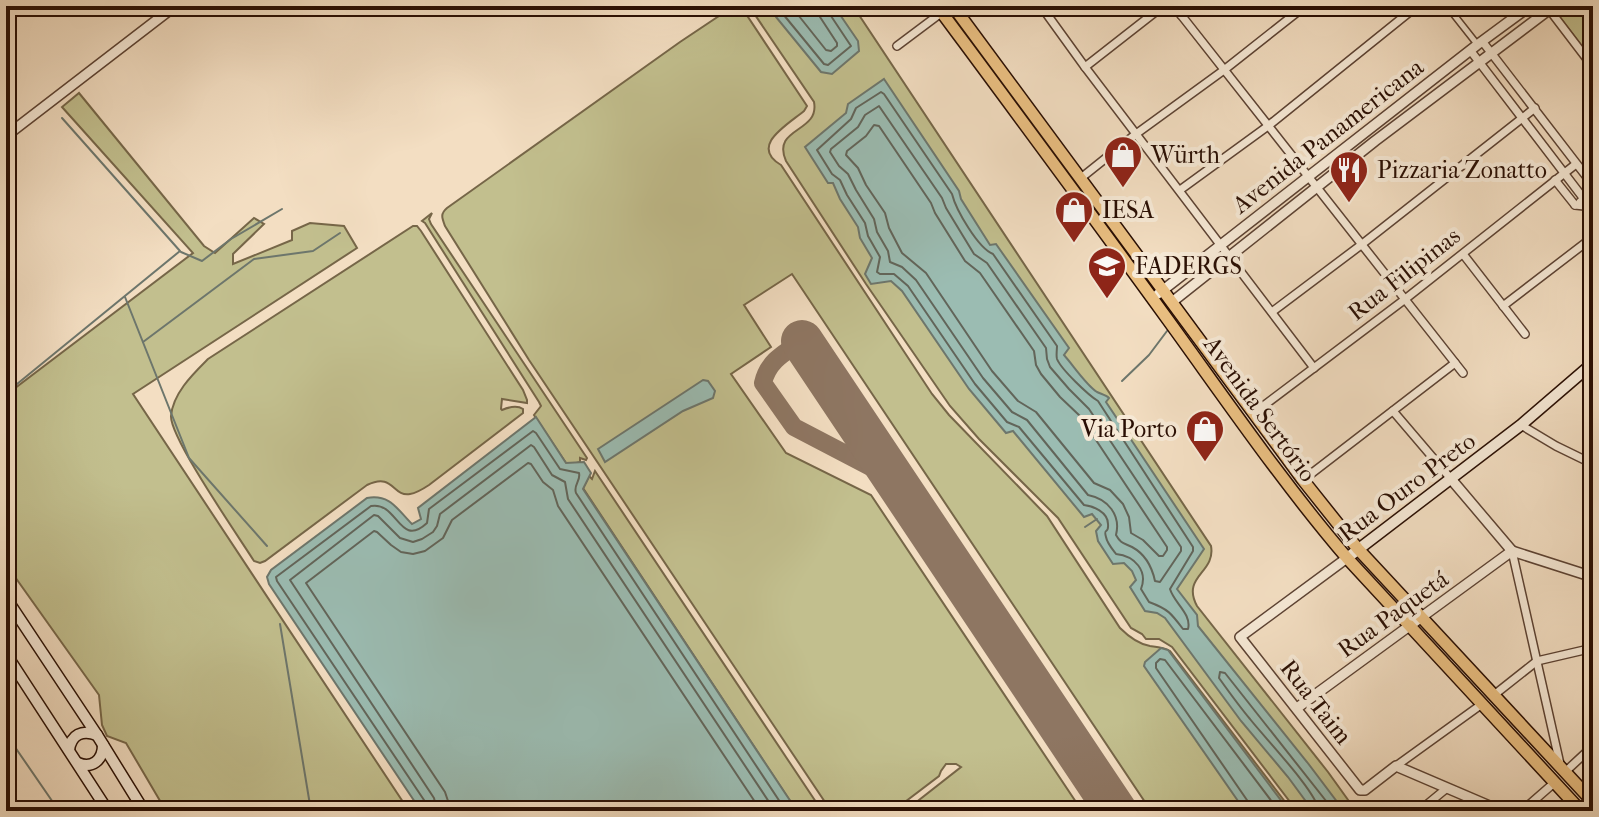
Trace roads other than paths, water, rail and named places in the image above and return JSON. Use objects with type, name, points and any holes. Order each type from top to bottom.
[{"type":"main road","name":"Avenida Sertório","points":[[953,6],[1303,480],[1358,549],[1593,802]]},
{"type":"main road","name":"Avenida Sertório","points":[[939,9],[1315,522],[1581,811]]},
{"type":"main road","name":"Rua Ouro Preto","points":[[1347,558],[1521,425],[1593,363]]},
{"type":"main road","points":[[6,598],[144,811]]},
{"type":"main road","points":[[6,654],[108,811]]},
{"type":"main road","points":[[69,750],[71,740],[80,733],[87,732],[100,740]]},
{"type":"main road","points":[[78,763],[88,765],[98,761],[102,755],[100,740]]},
{"type":"street","points":[[6,136],[175,6]]},
{"type":"street","points":[[1085,67],[1163,6]]},
{"type":"street","points":[[1174,6],[1463,373]]},
{"type":"street","points":[[1181,15],[1192,6]]},
{"type":"street","points":[[1081,178],[1305,6]]},
{"type":"street","points":[[1180,190],[1268,126],[1417,6]]},
{"type":"street","points":[[1447,6],[1477,45],[1492,52],[1593,188],[1575,205]]},
{"type":"street","name":"Avenida Panamericana","points":[[1152,298],[1530,6]]},
{"type":"street","points":[[1550,7],[1593,67]]},
{"type":"street","name":"Avenida Panamericana","points":[[1172,302],[1550,7]]},
{"type":"street","points":[[897,46],[939,9]]},
{"type":"street","points":[[1046,13],[1314,368]]},
{"type":"street","points":[[1477,45],[1479,62],[1584,199]]},
{"type":"street","points":[[1272,312],[1535,108]]},
{"type":"street","name":"Rua Filipinas","points":[[1254,413],[1576,164]]},
{"type":"street","points":[[1555,180],[1575,205],[1593,207]]},
{"type":"street","points":[[1503,306],[1593,237]]},
{"type":"street","points":[[1463,254],[1525,334]]},
{"type":"street","points":[[1303,480],[1455,363]]},
{"type":"street","points":[[1393,411],[1512,551],[1563,769],[1593,746]]},
{"type":"street","points":[[1521,425],[1593,464]]},
{"type":"street","points":[[1512,551],[1593,577]]},
{"type":"street","name":"Rua Paquetá","points":[[1297,708],[1512,551]]},
{"type":"street","name":"Rua Ouro Preto","points":[[1240,637],[1347,558]]},
{"type":"street","name":"Rua Taim","points":[[1240,637],[1361,791],[1396,766]]},
{"type":"street","points":[[1494,695],[1537,661],[1593,648]]},
{"type":"street","points":[[1396,766],[1482,704]]},
{"type":"street","points":[[1396,766],[1501,811]]},
{"type":"street","points":[[1522,811],[1554,783]]},
{"type":"street","points":[[1419,811],[1447,788]]},
{"type":"water","points":[[772,6],[834,6],[858,41],[859,51],[832,74],[821,72],[776,17]]},
{"type":"water","points":[[884,79],[959,191],[990,245],[996,244],[1069,348],[1064,355],[1093,389],[1109,398],[1106,402],[1204,549],[1177,589],[1197,615],[1198,626],[1344,811],[1313,811],[1165,618],[1145,611],[1130,587],[1136,580],[1132,571],[1124,563],[1113,564],[1098,541],[1096,531],[1101,525],[1092,514],[1084,517],[1013,431],[1006,433],[969,389],[902,291],[891,281],[871,284],[865,274],[872,258],[860,238],[858,227],[833,183],[828,183],[805,147],[846,113],[848,104]]},
{"type":"water","points":[[703,380],[708,381],[715,391],[713,398],[683,411],[605,462],[598,449]]},
{"type":"water","points":[[536,417],[566,463],[584,462],[591,473],[583,489],[795,808],[793,811],[421,811],[269,584],[267,577],[271,570],[367,498],[382,498],[412,524],[421,519],[418,508]]},
{"type":"water","points":[[1161,648],[1168,650],[1289,811],[1245,811],[1144,666]]},
{"type":"waterway","points":[[6,393],[180,251],[62,118]]},
{"type":"waterway","points":[[181,252],[202,261],[231,239],[282,209]]},
{"type":"waterway","points":[[143,342],[254,259],[313,251],[340,233]]},
{"type":"waterway","points":[[125,297],[189,458],[267,546]]},
{"type":"waterway","points":[[1122,381],[1149,355],[1167,331]]},
{"type":"waterway","points":[[1085,527],[1097,519]]},
{"type":"waterway","points":[[280,624],[311,811]]},
{"type":"waterway","points":[[6,734],[59,811]]},
{"type":"place","name":"Würth","points":[[1123,189]]},
{"type":"place","name":"Pizzaria Zonatto","points":[[1349,204]]},
{"type":"place","name":"IESA","points":[[1074,244]]},
{"type":"place","name":"FADERGS","points":[[1107,300]]},
{"type":"place","name":"Via Porto","points":[[1205,463]]}]
